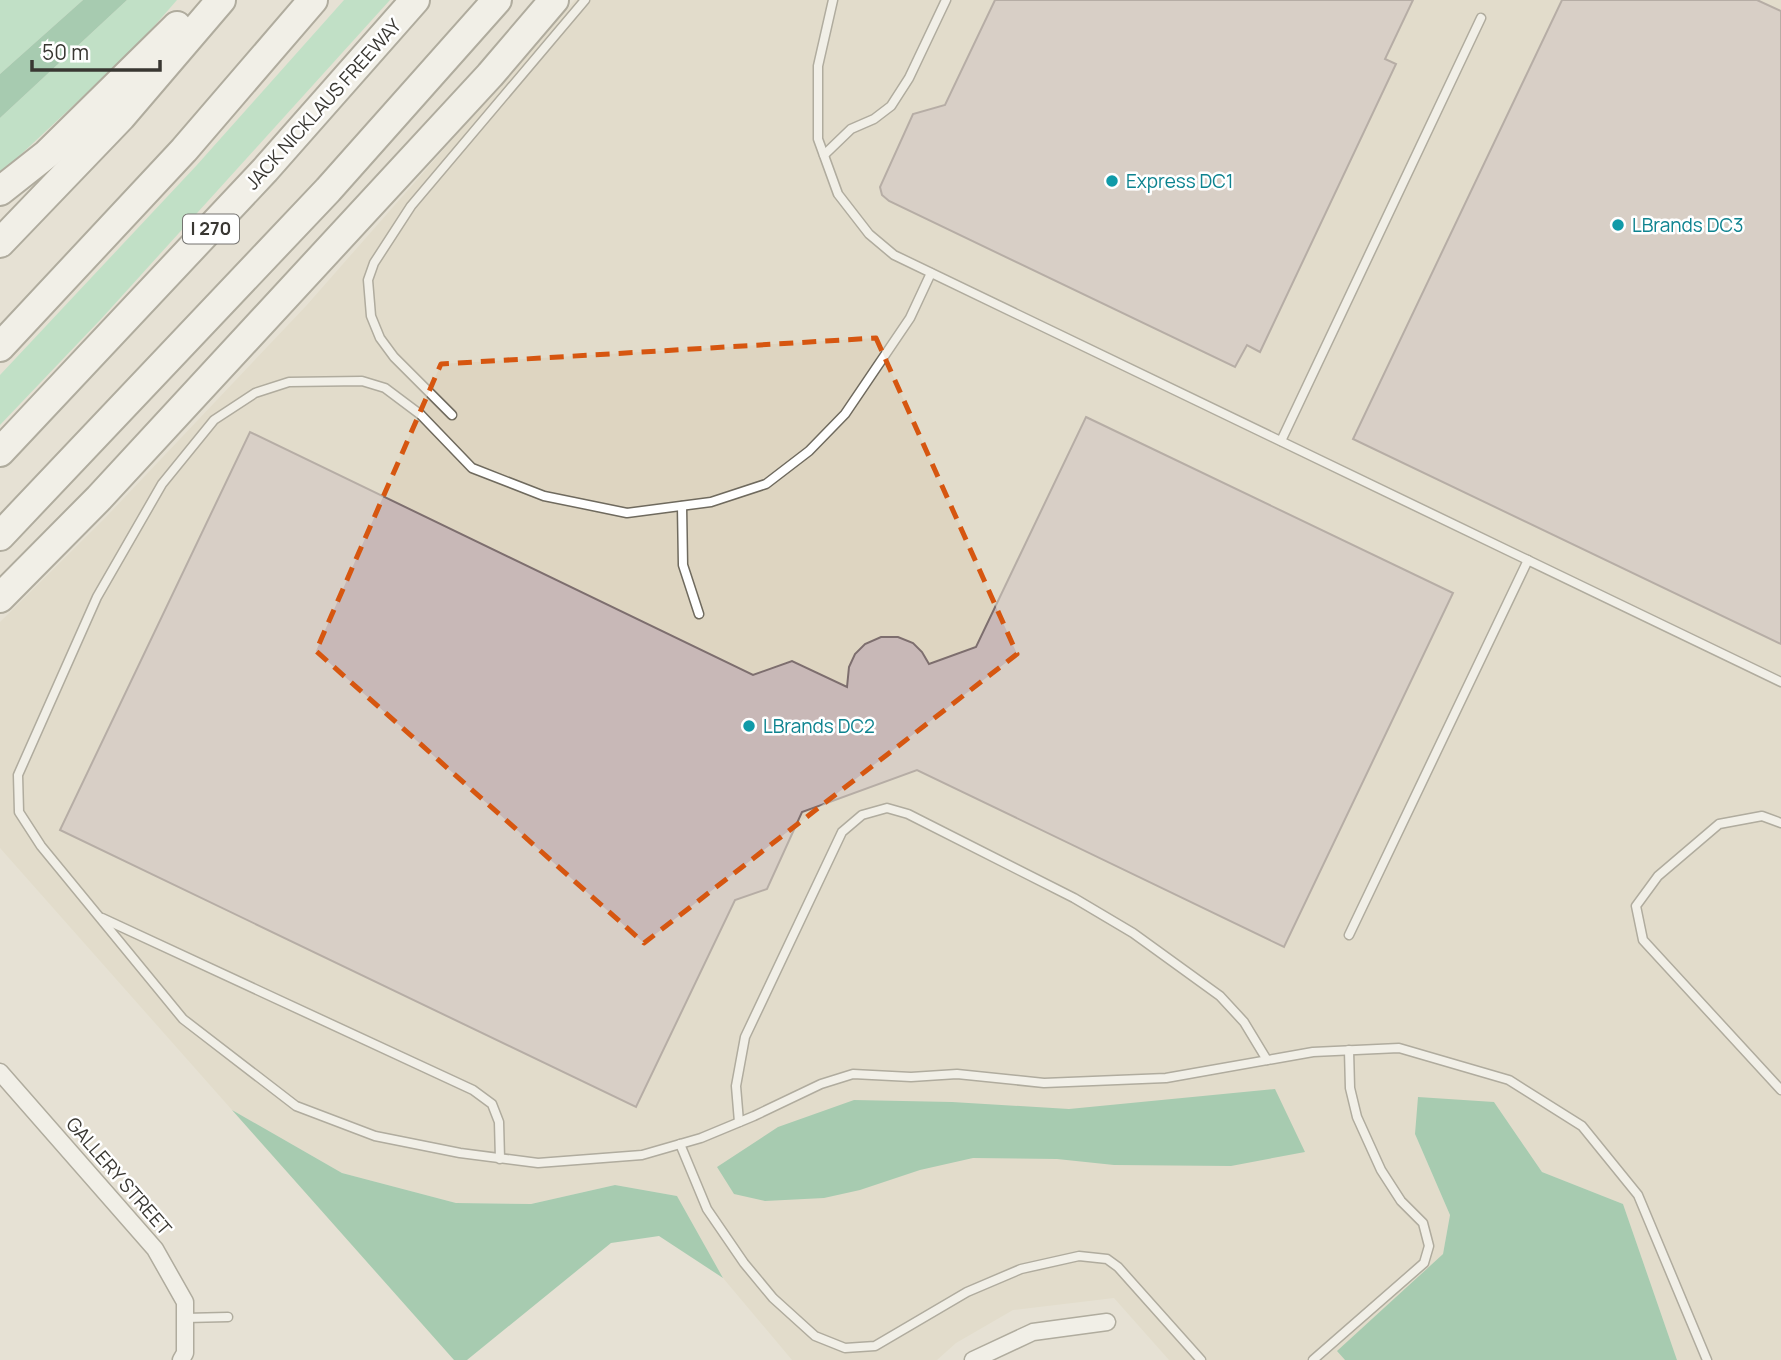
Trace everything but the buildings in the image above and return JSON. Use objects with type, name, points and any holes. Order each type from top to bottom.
[{"type":"highway","points":[[0,191],[47,154],[204,0]]},
{"type":"highway","points":[[0,243],[121,117],[221,0]]},
{"type":"highway","points":[[0,347],[184,150],[313,0]]},
{"type":"highway","name":"JACK NICKLAUS FREEWAY","points":[[0,452],[265,170],[415,0]]},
{"type":"highway","points":[[0,536],[328,190],[497,0]]},
{"type":"highway","points":[[0,598],[109,488],[480,85],[554,0]]},
{"type":"street","name":"GALLERY STREET","points":[[0,1072],[155,1249],[185,1302],[185,1353],[181,1360]]},
{"type":"street","points":[[975,1359],[1033,1332],[1107,1322]]},
{"type":"lane","points":[[452,415],[394,357],[380,338],[371,316],[368,281],[374,263],[411,206],[585,0]]},
{"type":"lane","points":[[833,0],[818,66],[818,139],[838,194],[869,234],[894,255],[1781,682]]},
{"type":"lane","points":[[824,155],[851,129],[874,119],[891,106],[909,78],[946,0]]},
{"type":"lane","points":[[1281,440],[1481,18]]},
{"type":"lane","points":[[931,274],[909,318],[845,414],[809,451],[766,484],[711,502],[627,513],[544,496],[472,468],[421,415],[385,388],[362,381],[289,382],[256,393],[214,420],[162,484],[97,597],[18,775],[19,812],[41,846],[183,1019],[296,1106],[375,1136],[538,1163],[642,1155],[738,1122],[821,1084],[853,1074],[911,1077],[957,1074],[1058,1082],[1166,1078],[1313,1052],[1399,1048],[1508,1080],[1583,1126],[1638,1195],[1707,1360]]},
{"type":"lane","points":[[682,506],[683,565],[699,614]]},
{"type":"lane","points":[[1349,935],[1528,560]]},
{"type":"lane","points":[[738,1122],[736,1086],[745,1037],[842,832],[862,815],[887,808],[908,814],[1025,873],[1133,933],[1220,996],[1244,1022],[1267,1060]]},
{"type":"lane","points":[[1781,823],[1762,816],[1719,824],[1658,876],[1636,906],[1643,940],[1781,1090]]},
{"type":"lane","points":[[99,917],[473,1090],[492,1104],[499,1122],[500,1158]]},
{"type":"lane","points":[[1313,1360],[1424,1263],[1429,1246],[1423,1223],[1401,1202],[1381,1170],[1357,1117],[1350,1088],[1349,1050]]},
{"type":"lane","points":[[680,1144],[707,1209],[744,1263],[773,1298],[815,1336],[845,1348],[875,1346],[967,1292],[1021,1269],[1079,1256],[1107,1259],[1118,1267],[1201,1360]]},
{"type":"lane","points":[[185,1318],[228,1317]]},
{"type":"highlighted area","points":[[876,338],[1017,654],[644,943],[316,651],[441,364]]},
{"type":"shaded area","points":[[575,0],[1781,0],[1781,1360],[1677,1360],[1623,1204],[1542,1172],[1494,1102],[1415,1134],[1450,1215],[1443,1254],[1338,1351],[1345,1360],[1169,1360],[1114,1298],[1013,1310],[956,1343],[937,1360],[792,1360],[723,1278],[677,1196],[615,1185],[531,1204],[456,1203],[342,1173],[232,1110],[0,848],[0,622],[106,517],[306,306]]},
{"type":"green space","points":[[0,0],[83,0],[0,74]]},
{"type":"green space","points":[[83,0],[127,0],[0,118],[0,74]]},
{"type":"green space","points":[[127,0],[177,0],[135,48],[0,174],[0,118]]},
{"type":"green space","points":[[344,0],[390,0],[102,318],[0,425],[0,375],[196,166]]},
{"type":"green space","points":[[1275,1089],[1305,1152],[1231,1166],[1114,1165],[1057,1159],[973,1158],[920,1170],[860,1190],[824,1198],[765,1201],[734,1194],[717,1167],[778,1127],[854,1100],[952,1102],[1069,1109]]},
{"type":"green space","points":[[1418,1097],[1494,1102],[1542,1172],[1623,1204],[1677,1360],[1345,1360],[1337,1351],[1443,1254],[1450,1215],[1415,1134]]},
{"type":"green space","points":[[232,1110],[342,1173],[456,1203],[531,1204],[615,1185],[677,1196],[723,1278],[659,1236],[611,1243],[467,1360],[454,1360]]},
{"type":"place","name":"Express DC1","points":[[1112,181]]},
{"type":"place","name":"LBrands DC3","points":[[1618,225]]},
{"type":"place","name":"LBrands DC2","points":[[749,726]]}]
